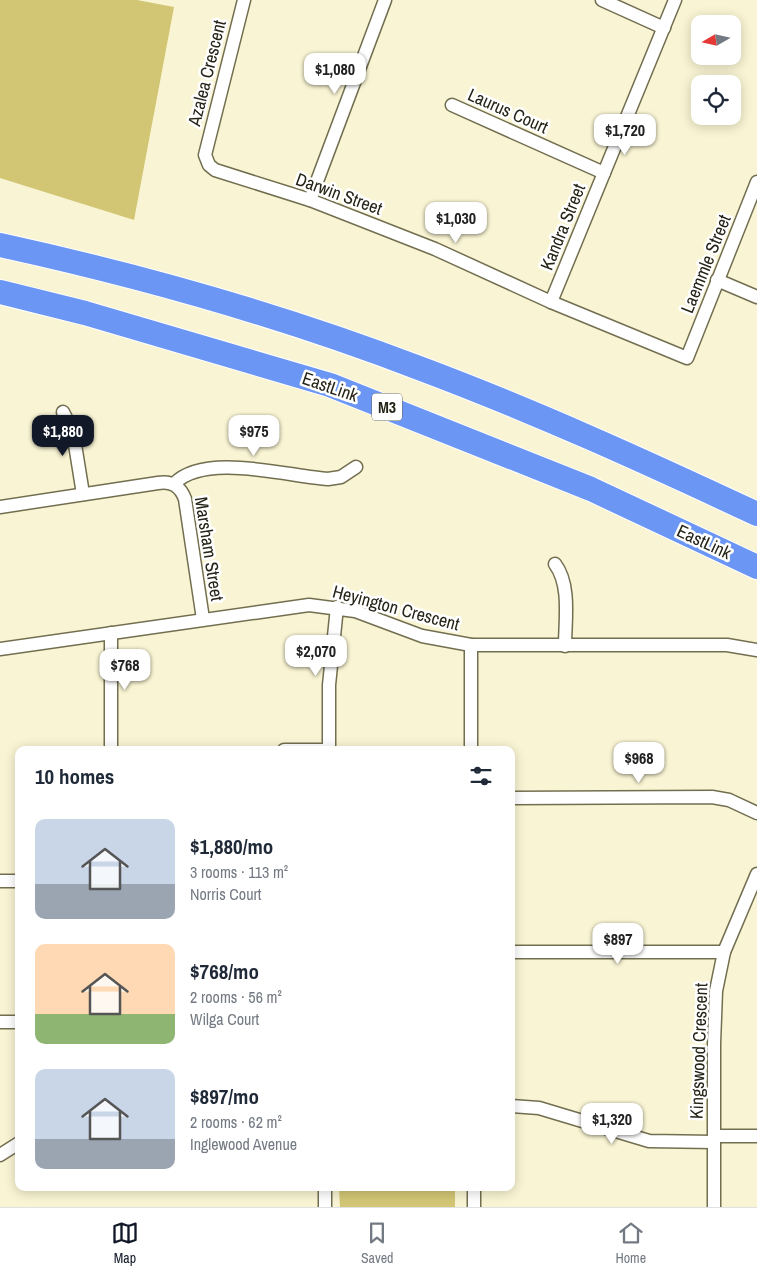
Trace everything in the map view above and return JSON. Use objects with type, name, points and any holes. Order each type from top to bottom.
[{"type":"highway","points":[[0,245],[212,299],[364,348],[566,426],[757,514]]},
{"type":"highway","name":"EastLink","points":[[0,292],[85,313],[330,385],[591,489],[757,567]]},
{"type":"street","name":"Azalea Crescent","points":[[205,155],[244,0]]},
{"type":"street","points":[[310,200],[385,0]]},
{"type":"street","points":[[602,0],[664,28]]},
{"type":"street","name":"Kandra Street","points":[[551,302],[675,0]]},
{"type":"street","name":"Laurus Court","points":[[452,105],[604,173]]},
{"type":"street","name":"Darwin Street","points":[[205,155],[209,165],[215,170],[310,200],[435,249],[551,302],[687,358]]},
{"type":"street","name":"Laemmle Street","points":[[687,358],[757,182]]},
{"type":"street","points":[[718,280],[757,297]]},
{"type":"street","points":[[63,412],[73,432],[83,494]]},
{"type":"street","points":[[174,484],[179,479],[194,472],[214,467],[328,479],[341,476],[356,467]]},
{"type":"street","name":"Marsham Street","points":[[0,507],[164,482],[174,484],[185,499],[203,619]]},
{"type":"street","points":[[555,564],[563,581],[565,646]]},
{"type":"street","name":"Heyington Crescent","points":[[0,649],[293,606],[337,607],[369,615],[422,636],[471,644],[727,646],[757,650]]},
{"type":"street","points":[[329,746],[329,685],[337,607]]},
{"type":"street","points":[[111,633],[111,746]]},
{"type":"street","name":"Heyington Crescent","points":[[727,646],[757,641]]},
{"type":"street","points":[[471,644],[471,746]]},
{"type":"street","points":[[515,798],[712,797],[729,800],[757,812]]},
{"type":"street","name":"Kingswood Crescent","points":[[714,1207],[715,1012],[719,971],[724,952],[757,874]]},
{"type":"street","points":[[0,881],[15,881]]},
{"type":"street","points":[[515,952],[724,952]]},
{"type":"street","points":[[0,1022],[15,1022]]},
{"type":"street","points":[[515,1106],[539,1108],[649,1141],[757,1136]]},
{"type":"street","points":[[0,1154],[15,1145]]},
{"type":"street","points":[[325,1191],[325,1207]]},
{"type":"street","points":[[474,1191],[474,1207]]},
{"type":"shaded area","points":[[0,0],[137,0],[174,7],[134,220],[0,178]]},
{"type":"shaded area","points":[[339,1191],[455,1191],[455,1207],[340,1207]]}]
